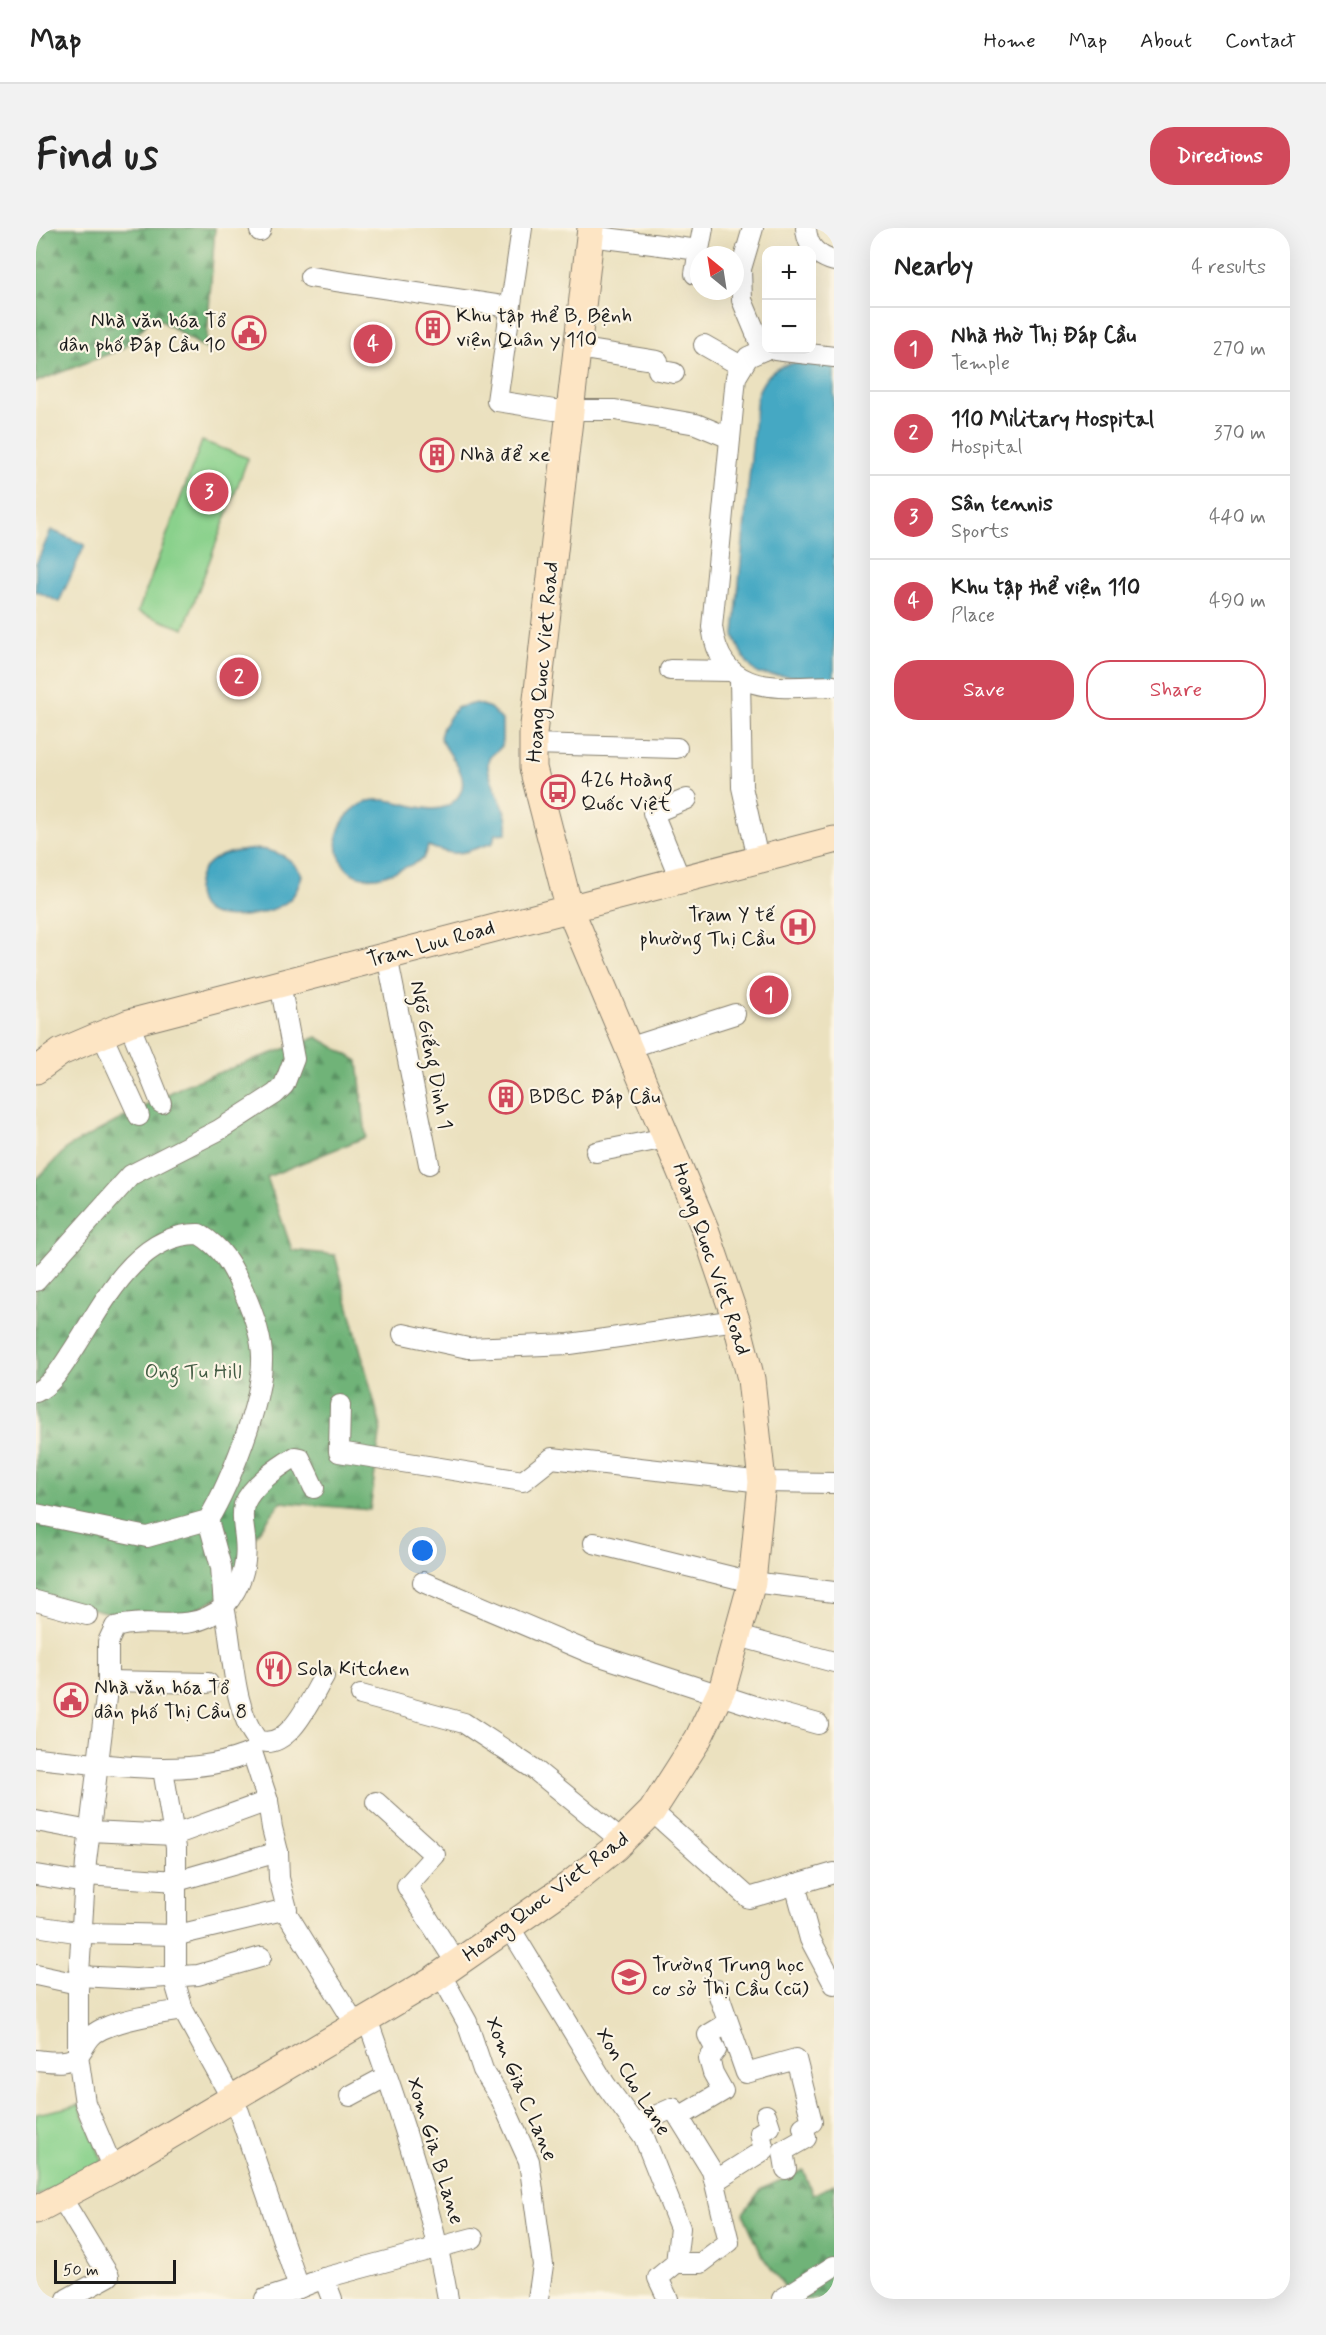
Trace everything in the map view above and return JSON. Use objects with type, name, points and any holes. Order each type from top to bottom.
[{"type":"main road","name":"Hoang Quoc Viet Road","points":[[36,2210],[113,2169],[449,1970],[510,1928],[622,1841],[652,1811],[698,1739],[720,1694],[738,1636],[752,1582],[762,1482],[754,1398],[736,1320],[705,1228],[569,907],[533,768],[532,744],[591,232]]},
{"type":"main road","name":"Tran Luu Road","points":[[36,1070],[61,1052],[129,1023],[834,840]]},
{"type":"street","points":[[522,228],[497,401],[570,410],[615,410],[696,424],[730,438]]},
{"type":"street","points":[[700,246],[704,228]]},
{"type":"street","points":[[744,258],[752,228]]},
{"type":"street","points":[[806,228],[806,239],[813,250],[834,261]]},
{"type":"street","points":[[591,232],[690,248]]},
{"type":"street","points":[[310,276],[509,307]]},
{"type":"street","points":[[742,300],[762,338]]},
{"type":"street","points":[[704,345],[741,366]]},
{"type":"street","points":[[577,348],[658,361],[658,369],[674,373]]},
{"type":"street","points":[[758,859],[742,787],[736,675],[715,648],[712,627],[736,377],[748,357],[762,352]]},
{"type":"street","points":[[806,354],[834,357]]},
{"type":"street","points":[[670,670],[736,675],[759,686],[834,686]]},
{"type":"street","points":[[532,744],[677,748]]},
{"type":"street","points":[[680,879],[652,813],[687,799]]},
{"type":"street","name":"Ngõ Giếng Dinh 1","points":[[387,956],[429,1164]]},
{"type":"street","points":[[36,1281],[131,1175],[219,1130],[275,1094],[284,1085],[294,1059],[280,983]]},
{"type":"street","points":[[628,1048],[735,1014]]},
{"type":"street","points":[[129,1023],[161,1103]]},
{"type":"street","points":[[102,1035],[139,1116]]},
{"type":"street","points":[[596,1152],[666,1138]]},
{"type":"street","points":[[36,1392],[45,1388],[61,1369],[139,1258],[174,1237],[199,1234],[211,1241],[231,1263],[246,1296],[261,1347],[262,1361],[252,1416],[217,1506],[208,1520],[147,1537],[36,1514]]},
{"type":"street","points":[[403,1334],[468,1348],[548,1345],[736,1320]]},
{"type":"street","points":[[340,1405],[339,1452],[523,1480],[552,1458],[762,1482],[834,1483]]},
{"type":"street","points":[[113,2169],[87,2112],[78,2055],[79,1980],[85,1879],[108,1681],[108,1642],[116,1628],[127,1624],[169,1626],[190,1624],[213,1616],[224,1607],[244,1573],[245,1538],[242,1518],[245,1504],[253,1491],[295,1457],[300,1458],[314,1488]]},
{"type":"street","points":[[208,1520],[220,1567],[224,1607],[232,1642],[239,1697],[257,1740],[266,1744],[275,1741],[292,1729],[324,1676]]},
{"type":"street","points":[[594,1543],[752,1582],[834,1592]]},
{"type":"street","points":[[423,1582],[591,1653],[818,1724]]},
{"type":"street","points":[[36,1601],[87,1615]]},
{"type":"street","points":[[738,1636],[834,1662]]},
{"type":"street","points":[[108,1681],[208,1683]]},
{"type":"street","points":[[361,1695],[464,1723],[534,1769],[622,1841]]},
{"type":"street","points":[[36,1758],[163,1769],[238,1759],[252,1752],[268,1801],[278,1852],[279,1878],[287,1909],[178,1935],[82,1933],[36,1926]]},
{"type":"street","points":[[163,1769],[174,1835],[177,1881],[177,1977],[183,2010],[233,2099],[299,2288]]},
{"type":"street","points":[[36,1821],[90,1831],[174,1835],[268,1801]]},
{"type":"street","name":"Xom Gia C Lane","points":[[376,1802],[435,1855],[407,1886],[449,1970],[483,2070],[501,2099],[530,2161],[543,2265],[538,2299]]},
{"type":"street","points":[[652,1811],[749,1898],[834,1873]]},
{"type":"street","points":[[36,1875],[85,1879],[177,1881],[278,1852]]},
{"type":"street","points":[[795,1884],[810,1939],[834,1984]]},
{"type":"street","name":"Xom Gia B Lane","points":[[289,1917],[362,2022],[387,2076],[402,2119],[439,2247],[448,2299]]},
{"type":"street","name":"Xon Cho Lane","points":[[510,1928],[606,2084],[644,2137],[680,2228],[676,2263],[658,2278],[668,2299]]},
{"type":"street","points":[[36,1976],[79,1980],[177,1977],[198,1975],[261,1957]]},
{"type":"street","points":[[717,1990],[746,2073],[796,2060],[812,2122],[803,2127],[806,2138],[783,2151],[786,2169]]},
{"type":"street","points":[[36,2060],[60,2062],[78,2055],[85,2041],[101,2030],[135,2019],[183,2010]]},
{"type":"street","points":[[679,2117],[723,2091],[712,2073],[709,2060],[716,2050],[708,2035],[728,2023]]},
{"type":"street","points":[[350,2096],[387,2076]]},
{"type":"street","points":[[635,2125],[673,2108],[712,2171],[715,2181],[729,2242],[701,2262],[676,2263]]},
{"type":"street","points":[[715,2181],[764,2150],[760,2133],[770,2127],[766,2115]]},
{"type":"street","points":[[61,2197],[109,2276],[67,2299]]},
{"type":"street","points":[[265,2299],[324,2278],[473,2238]]},
{"type":"street","points":[[782,2299],[834,2266]]},
{"type":"street","points":[[324,2278],[332,2299]]},
{"type":"green space","points":[[36,228],[215,228],[206,349],[154,316],[124,348],[36,382]]},
{"type":"green space","points":[[202,441],[248,458],[184,629],[138,612]]},
{"type":"green space","name":"Ong Tu Hill","points":[[317,1037],[358,1061],[366,1137],[267,1177],[292,1250],[335,1255],[381,1427],[370,1510],[281,1502],[250,1543],[221,1596],[187,1614],[117,1615],[36,1594],[36,1180],[68,1147],[185,1085]]},
{"type":"green space","points":[[79,2105],[103,2162],[36,2197],[36,2114]]},
{"type":"green space","points":[[803,2170],[813,2195],[834,2184],[834,2299],[777,2299],[788,2291],[762,2256],[743,2213],[761,2189]]},
{"type":"water","points":[[787,364],[834,365],[834,679],[758,674],[743,656],[734,635],[757,395],[771,373]]},
{"type":"water","points":[[51,530],[85,545],[59,602],[36,591],[36,564]]},
{"type":"water","points":[[476,703],[490,708],[502,720],[502,746],[490,757],[488,766],[506,815],[506,833],[495,834],[493,843],[461,853],[428,846],[423,859],[403,869],[380,876],[368,878],[357,876],[348,870],[339,856],[337,837],[341,825],[354,809],[369,801],[384,800],[430,809],[444,807],[456,799],[463,783],[461,775],[440,737],[443,727],[456,708]]},
{"type":"water","points":[[259,849],[284,856],[302,875],[291,898],[282,905],[248,916],[223,916],[205,910],[198,899],[197,890],[199,878],[210,862],[228,853]]},
{"type":"place","name":"Khu tập thể B, Bệnh viện Quân y 110","points":[[433,328]]},
{"type":"place","name":"Nhà văn hóa Tổ dân phố Đáp Cầu 10","points":[[249,333]]},
{"type":"place","name":"Khu tập thể viện 110","points":[[373,344]]},
{"type":"place","name":"Nhà để xe","points":[[437,455]]},
{"type":"place","name":"Sân tennis","points":[[209,492]]},
{"type":"place","name":"110 Military Hospital","points":[[239,677]]},
{"type":"place","name":"426 Hoàng Quốc Việt","points":[[558,792]]},
{"type":"place","name":"Trạm Y tế phường Thị Cầu","points":[[798,927]]},
{"type":"place","name":"Nhà thờ Thị Đáp Cầu","points":[[769,995]]},
{"type":"place","name":"BDBC Đáp Cầu","points":[[506,1097]]},
{"type":"place","name":"Sola Kitchen","points":[[274,1669]]},
{"type":"place","name":"Nhà văn hóa Tổ dân phố Thị Cầu 8","points":[[71,1700]]},
{"type":"place","name":"Trường Trung học cơ sở Thị Cầu (cũ)","points":[[629,1977]]}]
